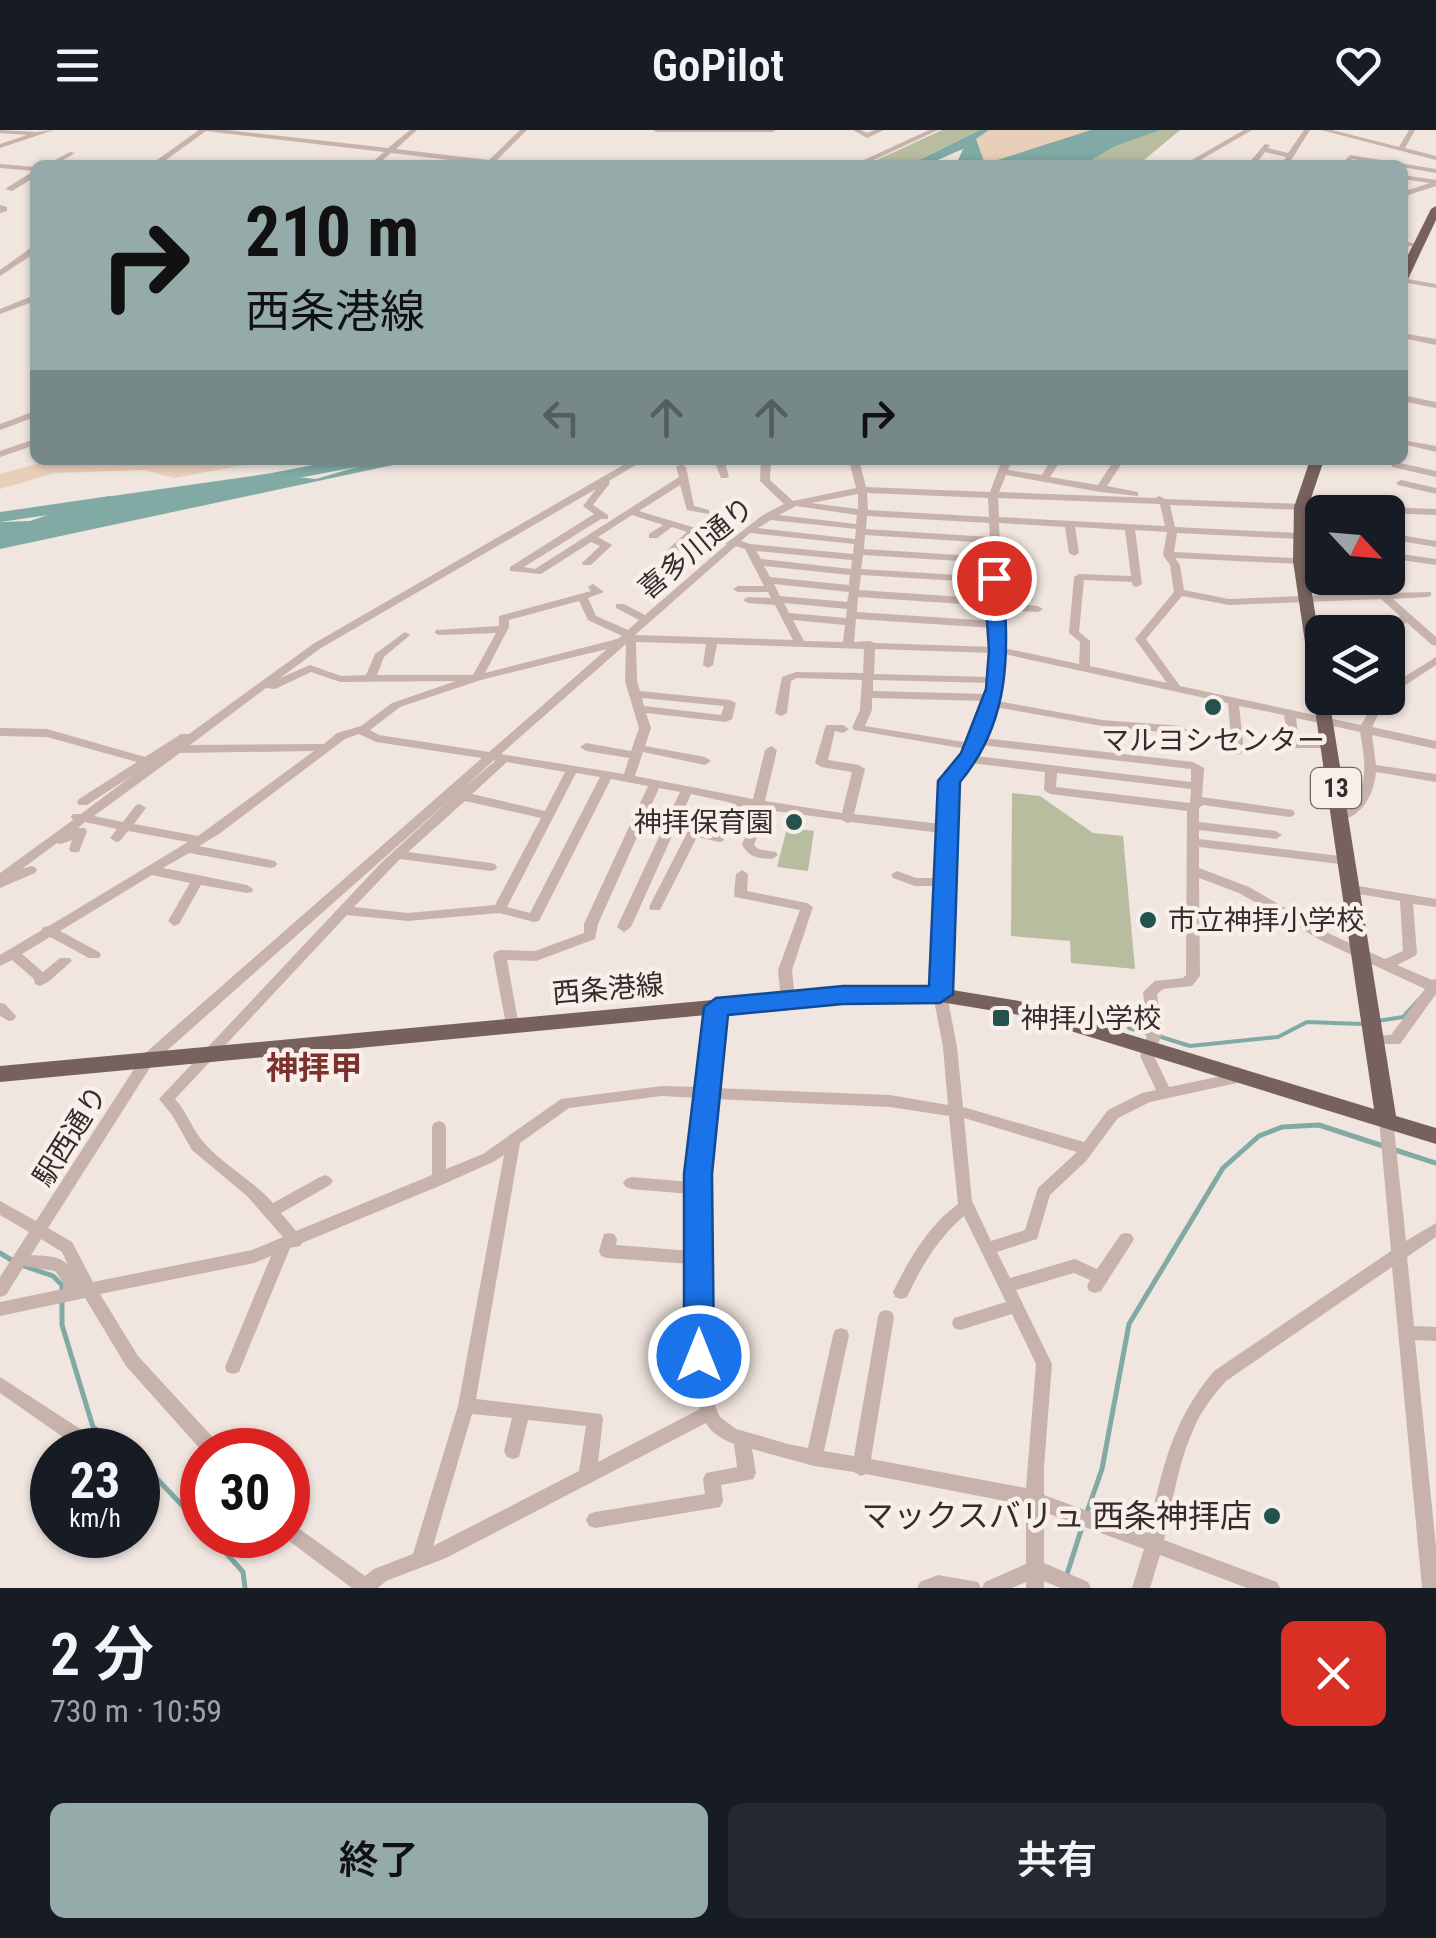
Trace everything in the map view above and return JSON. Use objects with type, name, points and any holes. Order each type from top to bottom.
[{"type":"main road","points":[[1408,269],[1426,238],[1436,208]]},
{"type":"main road","name":"13","points":[[1315,465],[1301,507],[1299,559],[1386,1118]]},
{"type":"main road","name":"西条港線","points":[[0,1074],[788,1000],[878,993],[940,994],[1019,1008],[1436,1136]]},
{"type":"street","points":[[0,146],[51,130]]},
{"type":"street","points":[[161,160],[206,130],[461,160]]},
{"type":"street","points":[[379,160],[414,130]]},
{"type":"street","points":[[494,160],[524,130]]},
{"type":"street","points":[[656,130],[772,130]]},
{"type":"street","points":[[856,130],[867,136],[881,130]]},
{"type":"street","points":[[867,160],[935,130]]},
{"type":"street","points":[[1184,160],[1232,130]]},
{"type":"street","points":[[1221,137],[1241,130]]},
{"type":"street","points":[[1195,160],[1249,130]]},
{"type":"street","points":[[1287,160],[1307,130]]},
{"type":"street","points":[[1324,130],[1436,158]]},
{"type":"street","points":[[1402,149],[1412,130]]},
{"type":"street","points":[[0,131],[39,136]]},
{"type":"street","points":[[1348,148],[1343,147],[1350,136]]},
{"type":"street","points":[[1255,160],[1265,147],[1290,156]]},
{"type":"street","points":[[60,160],[72,154]]},
{"type":"street","points":[[0,166],[30,171]]},
{"type":"street","points":[[1408,166],[1436,171]]},
{"type":"street","points":[[4,188],[30,175]]},
{"type":"street","points":[[1408,178],[1436,182]]},
{"type":"street","points":[[1408,192],[1436,182]]},
{"type":"street","points":[[4,188],[22,191]]},
{"type":"street","points":[[0,274],[30,253]]},
{"type":"street","points":[[0,263],[13,265]]},
{"type":"street","points":[[1408,280],[1436,286]]},
{"type":"street","points":[[0,312],[30,300]]},
{"type":"street","points":[[1408,336],[1436,342]]},
{"type":"street","points":[[1408,399],[1436,404]]},
{"type":"street","points":[[0,427],[30,416]]},
{"type":"street","points":[[1408,443],[1436,449]]},
{"type":"street","points":[[0,454],[30,444]]},
{"type":"street","points":[[0,882],[32,854],[332,637],[630,465]]},
{"type":"street","points":[[721,465],[724,476]]},
{"type":"street","points":[[766,465],[765,481],[792,504],[862,512],[1299,536]]},
{"type":"street","points":[[848,644],[862,512],[855,465]]},
{"type":"street","points":[[1044,479],[1053,465]]},
{"type":"street","points":[[1100,488],[1116,465]]},
{"type":"street","points":[[1396,465],[1436,474]]},
{"type":"street","points":[[1036,1578],[1044,1364],[966,1207],[940,994],[949,781],[974,749],[997,680],[993,496],[1006,466],[1044,479],[1164,502],[1171,530],[1168,555],[1179,592]]},
{"type":"street","points":[[600,515],[514,569],[537,572],[618,522],[683,472],[690,508],[708,509],[668,555]]},
{"type":"street","points":[[605,480],[588,506],[618,522]]},
{"type":"street","points":[[1400,483],[1436,491]]},
{"type":"street","points":[[1411,511],[1420,487]]},
{"type":"street","name":"喜多川通り","points":[[458,792],[748,530],[792,504],[861,490],[1436,512]]},
{"type":"street","points":[[631,512],[749,546],[993,540]]},
{"type":"street","points":[[766,517],[859,542]]},
{"type":"street","points":[[653,536],[671,524]]},
{"type":"street","points":[[1070,524],[1077,564],[1074,634],[1086,641],[1084,668]]},
{"type":"street","points":[[1077,564],[1137,581],[1130,528]]},
{"type":"street","points":[[748,530],[993,560]]},
{"type":"street","points":[[587,564],[608,545],[591,538]]},
{"type":"street","points":[[1405,539],[1436,544]]},
{"type":"street","points":[[749,546],[800,642]]},
{"type":"street","points":[[1168,555],[1200,562],[1305,559]]},
{"type":"street","points":[[1405,558],[1436,562]]},
{"type":"street","points":[[757,562],[994,580]]},
{"type":"street","points":[[477,678],[503,628],[504,618],[599,592],[593,586]]},
{"type":"street","points":[[738,589],[998,625]]},
{"type":"street","points":[[748,600],[773,592],[852,605]]},
{"type":"street","points":[[1179,592],[1229,602],[1349,595]]},
{"type":"street","points":[[1176,688],[1140,638],[1179,592]]},
{"type":"street","points":[[1405,594],[1427,594]]},
{"type":"street","points":[[1380,595],[1402,615]]},
{"type":"street","points":[[583,598],[592,618],[626,638]]},
{"type":"street","points":[[786,616],[852,605],[1038,607]]},
{"type":"street","points":[[620,606],[646,620]]},
{"type":"street","points":[[1405,618],[1430,632],[1436,643]]},
{"type":"street","points":[[708,664],[726,624]]},
{"type":"street","points":[[440,632],[503,628]]},
{"type":"street","points":[[370,680],[378,656],[405,635]]},
{"type":"street","points":[[310,668],[310,660],[332,637]]},
{"type":"street","points":[[626,638],[631,681],[644,728],[628,778]]},
{"type":"street","points":[[66,961],[40,981],[6,957],[200,840],[346,732],[361,730],[396,705],[477,678],[626,638],[999,650],[1430,744],[1421,759]]},
{"type":"street","points":[[870,644],[868,694],[858,728],[974,749],[1051,769],[1194,786]]},
{"type":"street","points":[[1405,681],[1436,660]]},
{"type":"street","points":[[83,802],[143,760],[310,668],[340,678],[370,680],[477,678]]},
{"type":"street","points":[[780,712],[789,676],[997,680]]},
{"type":"street","points":[[636,694],[730,704],[726,719],[640,709]]},
{"type":"street","points":[[868,694],[992,701],[1102,723],[1182,730]]},
{"type":"street","points":[[1218,741],[1237,746],[1233,700]]},
{"type":"street","points":[[1289,712],[1289,744],[1330,744]]},
{"type":"street","points":[[1341,817],[1355,810],[1363,799],[1371,768],[1365,729],[1373,715]]},
{"type":"street","points":[[843,730],[830,727],[820,766],[859,770],[847,819]]},
{"type":"street","points":[[361,730],[376,738],[628,778],[760,805],[945,829]]},
{"type":"street","points":[[0,732],[47,732],[143,760]]},
{"type":"street","points":[[79,820],[143,760],[180,749],[326,747]]},
{"type":"street","points":[[586,748],[705,761]]},
{"type":"street","points":[[974,749],[1198,768],[1192,826],[1193,976],[1187,983],[1152,987],[1155,1032],[1147,1056],[1164,1092]]},
{"type":"street","points":[[770,750],[748,845],[754,853],[772,856]]},
{"type":"street","points":[[1371,768],[1436,778]]},
{"type":"street","points":[[1051,769],[1050,790],[1288,812]]},
{"type":"street","points":[[498,909],[572,770]]},
{"type":"street","points":[[343,910],[408,917],[498,909],[534,918],[607,775]]},
{"type":"street","points":[[512,1026],[500,955],[536,956],[590,936],[591,924],[655,783]]},
{"type":"street","points":[[624,927],[687,790]]},
{"type":"street","points":[[458,792],[547,815]]},
{"type":"street","points":[[289,1243],[255,1190],[199,1149],[182,1113],[166,1099],[458,792]]},
{"type":"street","points":[[148,1058],[458,792]]},
{"type":"street","points":[[654,907],[693,832],[719,838],[740,800]]},
{"type":"street","points":[[120,832],[140,808]]},
{"type":"street","points":[[79,820],[120,832],[200,840]]},
{"type":"street","points":[[1192,826],[1276,835]]},
{"type":"street","points":[[32,854],[82,831],[75,849]]},
{"type":"street","points":[[1192,842],[1348,861]]},
{"type":"street","points":[[186,848],[271,864]]},
{"type":"street","points":[[398,855],[491,867]]},
{"type":"street","points":[[0,882],[31,870]]},
{"type":"street","points":[[150,870],[247,890]]},
{"type":"street","points":[[1192,870],[1244,890],[1362,953],[1434,985],[1395,1040],[1376,1040]]},
{"type":"street","points":[[742,874],[740,894],[807,907],[786,970],[788,1000]]},
{"type":"street","points":[[897,875],[915,882],[942,882]]},
{"type":"street","points":[[174,920],[198,880]]},
{"type":"street","points":[[1352,889],[1436,903]]},
{"type":"street","points":[[1388,964],[1410,953],[1406,897]]},
{"type":"street","points":[[48,930],[94,955]]},
{"type":"street","points":[[716,1007],[698,1190],[699,1356],[709,1413],[722,1429],[742,1440],[814,1458],[1036,1499],[1156,1548],[1271,1588]]},
{"type":"street","name":"駅西通り","points":[[0,1290],[148,1058]]},
{"type":"street","points":[[986,1249],[1032,1234],[1044,1192],[1081,1157],[1113,1114],[1164,1092],[1232,1079],[1236,1072]]},
{"type":"street","points":[[0,1309],[178,1269],[229,1263],[289,1243],[439,1180],[513,1144],[566,1103],[648,1092],[879,1100],[956,1112],[1084,1148]]},
{"type":"street","points":[[1386,1118],[1430,1588]]},
{"type":"street","points":[[439,1127],[439,1180]]},
{"type":"street","points":[[421,1556],[466,1406],[513,1144]]},
{"type":"street","points":[[271,1211],[325,1181]]},
{"type":"street","points":[[631,1183],[698,1190]]},
{"type":"street","points":[[0,1207],[67,1247],[71,1293],[193,1428]]},
{"type":"street","points":[[902,1292],[941,1229],[966,1207]]},
{"type":"street","points":[[1141,1588],[1156,1548],[1170,1466],[1203,1392],[1220,1376],[1436,1229]]},
{"type":"street","points":[[1006,1286],[1075,1266],[1098,1282],[1126,1239]]},
{"type":"street","points":[[233,1367],[289,1243]]},
{"type":"street","points":[[612,1253],[699,1258]]},
{"type":"street","points":[[14,1264],[59,1265],[70,1280],[71,1293]]},
{"type":"street","points":[[960,1323],[1016,1306]]},
{"type":"street","points":[[860,1468],[886,1318]]},
{"type":"street","points":[[1407,1333],[1436,1334]]},
{"type":"street","points":[[814,1458],[841,1334]]},
{"type":"street","points":[[0,1384],[64,1428]]},
{"type":"street","points":[[466,1406],[595,1418],[587,1476]]},
{"type":"street","points":[[513,1451],[522,1412]]},
{"type":"street","points":[[310,1547],[364,1587],[709,1413]]},
{"type":"street","points":[[596,1520],[714,1501],[712,1479],[746,1474],[742,1440]]},
{"type":"street","points":[[992,1588],[1036,1578],[1082,1588]]},
{"type":"street","points":[[926,1588],[938,1584],[972,1588]]},
{"type":"green space","points":[[942,130],[980,130],[919,160],[877,160]]},
{"type":"green space","points":[[1161,130],[1180,130],[1144,160],[1092,160],[1116,146]]},
{"type":"green space","points":[[1012,793],[1040,796],[1093,833],[1123,836],[1135,969],[1071,963],[1070,941],[1011,936]]},
{"type":"green space","points":[[787,828],[814,831],[808,871],[777,867]]},
{"type":"sand","points":[[989,130],[1091,130],[999,160],[982,160],[976,139]]},
{"type":"sand","points":[[33,465],[244,465],[174,478],[144,470],[55,473],[0,489],[0,474]]},
{"type":"water","points":[[980,130],[989,130],[976,139],[984,160],[958,160],[963,149],[938,160],[919,160]]},
{"type":"water","points":[[1091,130],[1161,130],[1116,146],[1092,160],[997,160]]},
{"type":"water","points":[[363,465],[393,465],[0,549],[0,522],[30,521],[98,498],[266,474],[316,479]]},
{"type":"waterway","points":[[261,480],[340,465]]},
{"type":"waterway","points":[[0,517],[110,501]]},
{"type":"waterway","points":[[1377,1021],[1403,1017],[1425,993]]},
{"type":"waterway","points":[[1158,1036],[1190,1046],[1278,1037],[1307,1022],[1362,1024]]},
{"type":"waterway","points":[[1129,1028],[1149,1034]]},
{"type":"waterway","points":[[1087,1512],[1102,1469],[1129,1324],[1223,1168],[1259,1136],[1282,1127],[1319,1125],[1383,1146]]},
{"type":"waterway","points":[[1392,1149],[1436,1163]]},
{"type":"waterway","points":[[0,1253],[13,1261]]},
{"type":"waterway","points":[[21,1265],[53,1276],[62,1285],[62,1325],[94,1428]]},
{"type":"waterway","points":[[160,1482],[180,1503]]},
{"type":"waterway","points":[[1067,1574],[1084,1521]]},
{"type":"waterway","points":[[231,1558],[243,1572],[245,1588]]},
{"type":"place","name":"マルヨシセンター","points":[[1213,707]]},
{"type":"place","name":"神拝保育園","points":[[794,822]]},
{"type":"place","name":"市立神拝小学校","points":[[1148,920]]},
{"type":"place","name":"神拝小学校","points":[[1001,1018]]},
{"type":"place","name":"マックスバリュ 西条神拝店","points":[[1272,1516]]},
{"type":"district","name":"神拝甲","points":[[314,1068]]},
{"type":"route","points":[[699,1356],[698,1174],[716,1007],[843,995],[940,994],[949,781],[971,755],[996,689],[998,590],[994,578]]}]
